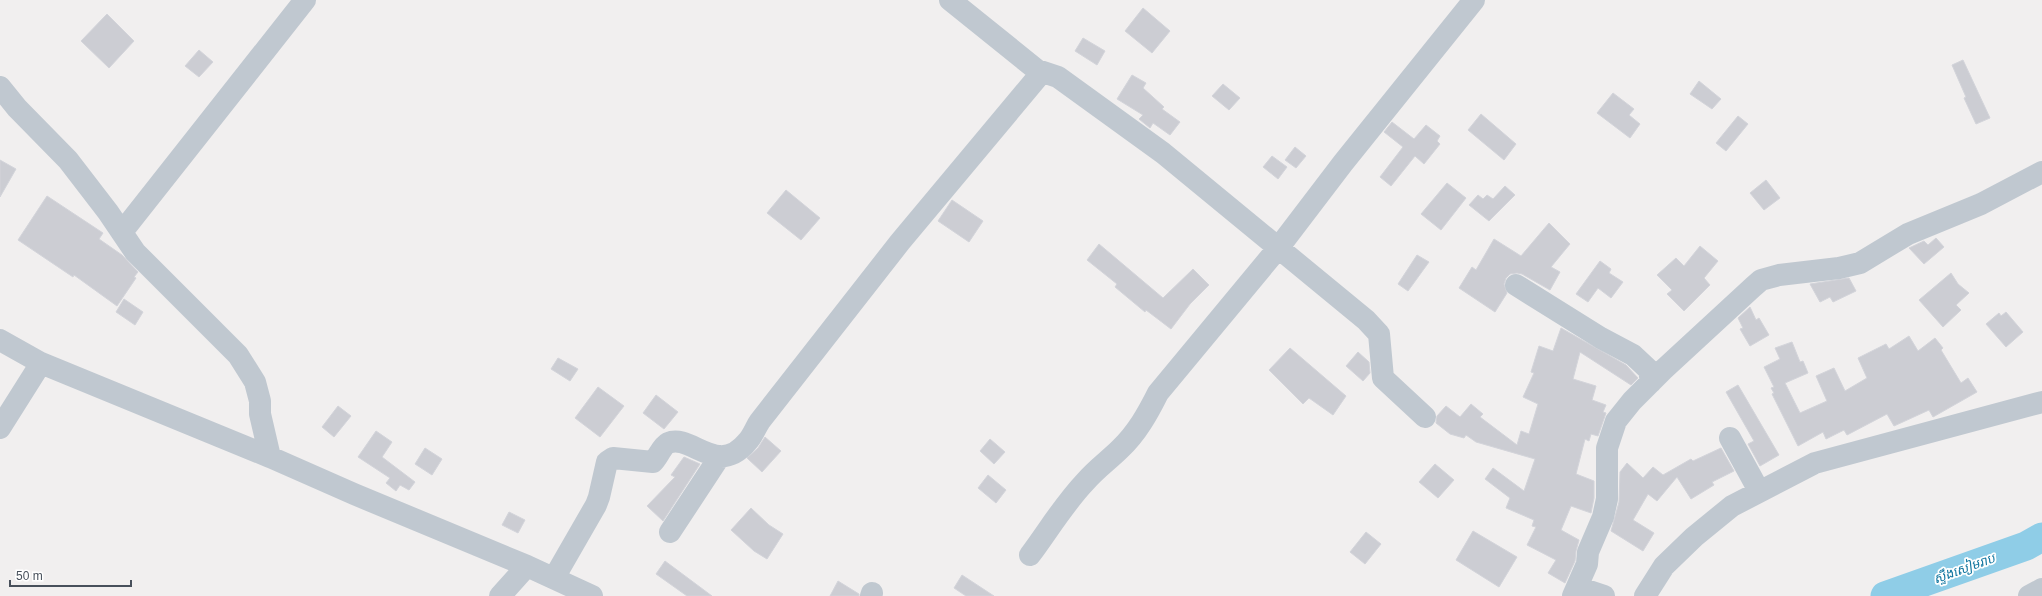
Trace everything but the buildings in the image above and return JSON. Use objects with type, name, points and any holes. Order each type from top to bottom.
[{"type":"street","points":[[122,232],[305,0]]},
{"type":"street","points":[[950,0],[1021,58],[1042,72],[1056,75],[1163,153],[1279,247],[1303,270],[1366,320],[1379,334],[1383,378],[1424,417]]},
{"type":"street","points":[[1030,555],[1083,483],[1103,462],[1121,448],[1136,430],[1149,411],[1158,393],[1279,247],[1343,163],[1474,0]]},
{"type":"street","points":[[554,578],[596,505],[607,462],[613,458],[653,462],[663,448],[674,442],[685,443],[696,450],[720,456],[733,454],[747,443],[760,421],[900,242],[1042,72]]},
{"type":"street","points":[[0,86],[9,107],[68,160],[122,232],[135,252],[238,355],[255,382],[260,401],[260,414],[270,457]]},
{"type":"street","points":[[1604,596],[1575,591],[1587,564],[1588,552],[1603,517],[1607,499],[1607,448],[1616,421],[1651,382],[1761,280],[1779,275],[1839,268],[1860,263],[1908,234],[1981,204],[2042,172]]},
{"type":"street","points":[[1516,285],[1601,338],[1633,355],[1649,370],[1651,382]]},
{"type":"street","points":[[0,340],[41,363],[270,457],[554,578],[592,596]]},
{"type":"street","points":[[0,428],[41,363]]},
{"type":"street","points":[[1645,596],[1664,566],[1694,537],[1732,506],[1815,463],[2042,402]]},
{"type":"street","points":[[1730,438],[1759,492]]},
{"type":"street","points":[[670,532],[720,456]]},
{"type":"street","points":[[500,596],[526,566]]},
{"type":"street","points":[[2029,596],[2042,589]]},
{"type":"waterway","name":"ស្ទឹងសៀមរាប","points":[[1885,596],[2026,546],[2042,537]]}]
